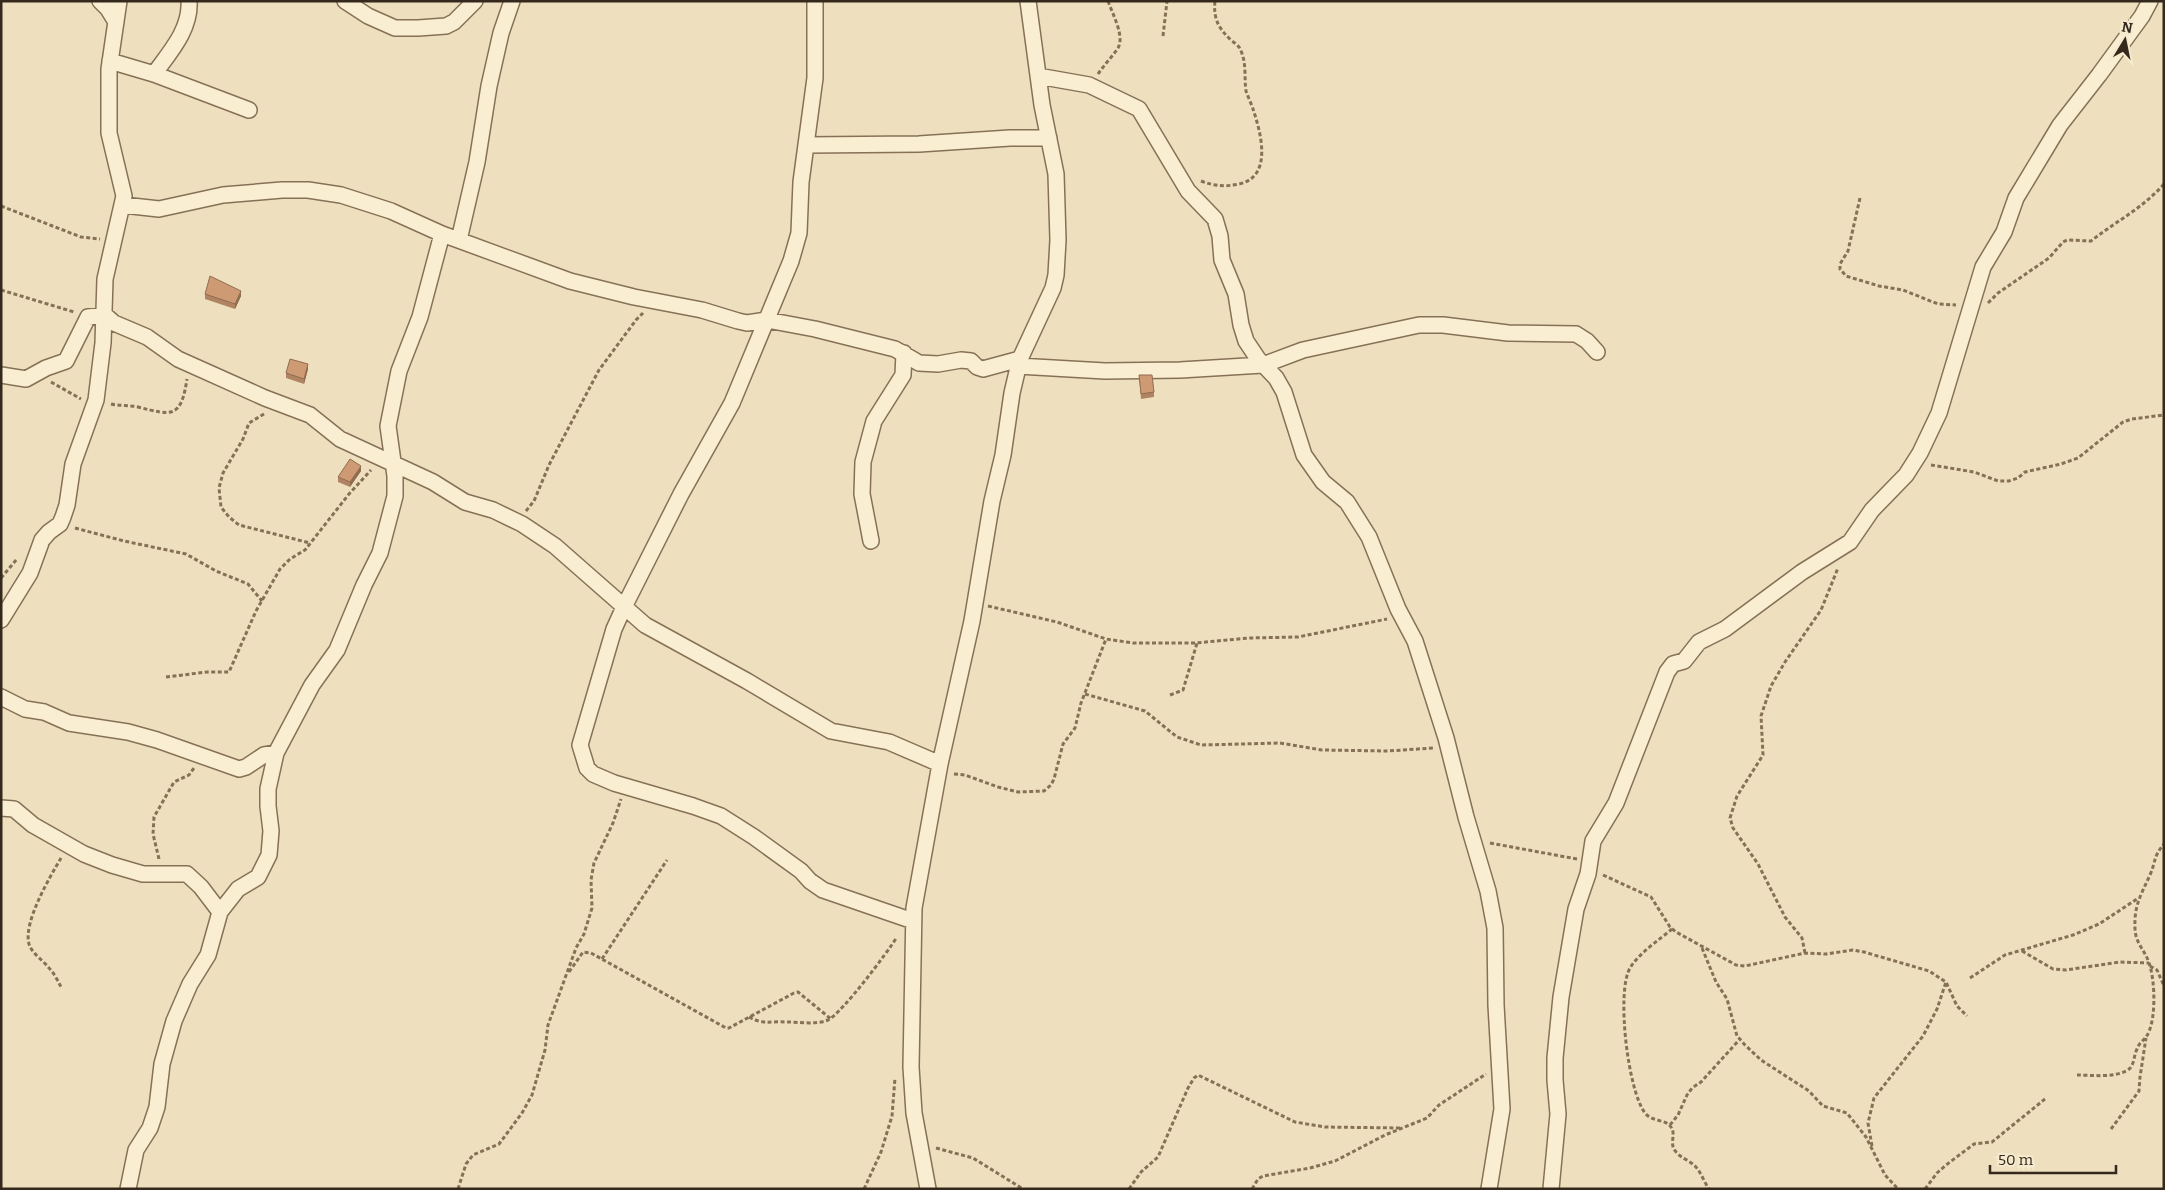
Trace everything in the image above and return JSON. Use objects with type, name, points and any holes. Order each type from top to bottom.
[{"type":"street","points":[[100,1],[108,9],[116,22]]},
{"type":"street","points":[[1,620],[30,573],[42,540],[60,524],[67,505],[73,464],[95,401],[105,315],[104,291],[123,205],[122,183],[109,133],[110,61],[119,1]]},
{"type":"street","points":[[154,74],[177,42],[189,20],[189,1]]},
{"type":"street","points":[[345,1],[368,16],[395,28],[418,28],[446,26],[454,22],[475,1]]},
{"type":"street","points":[[459,240],[479,154],[489,86],[501,33],[512,1]]},
{"type":"street","points":[[815,1],[815,78],[801,182],[799,233],[791,261],[732,403],[681,494],[614,629],[580,744],[587,768],[593,774],[624,786],[721,816],[801,871],[810,881],[823,890],[911,921]]},
{"type":"street","points":[[928,1189],[914,1113],[911,1067],[911,921],[940,764],[975,603],[992,501],[1003,456],[1012,393],[1019,363],[1056,275],[1058,240],[1056,174],[1038,76],[1028,1]]},
{"type":"street","points":[[1551,1189],[1558,1114],[1554,1068],[1561,997],[1576,909],[1582,896],[1593,842],[1616,803],[1669,668],[1673,664],[1684,661],[1699,642],[1725,629],[1802,572],[1850,542],[1872,510],[1906,475],[1920,453],[1939,413],[1959,352],[1979,303],[1983,266],[2004,232],[2016,198],[2060,125],[2142,16],[2150,1]]},
{"type":"street","points":[[110,61],[154,74],[249,110]]},
{"type":"street","points":[[1038,76],[1089,85],[1139,110],[1144,115],[1188,192],[1215,219],[1220,236],[1222,260],[1236,294],[1241,325],[1246,341],[1263,365],[1276,378],[1284,392],[1304,455],[1323,482],[1347,502],[1369,537],[1402,616],[1415,641],[1448,746],[1466,817],[1488,891],[1496,928],[1496,1005],[1502,1109],[1489,1189]]},
{"type":"street","points":[[807,144],[919,144],[1010,138],[1050,138]]},
{"type":"street","points":[[123,205],[160,209],[224,195],[282,190],[308,190],[341,195],[391,211],[442,234],[548,274],[702,310],[747,323],[767,320],[824,331],[895,349],[919,362],[938,364],[962,360],[971,361],[983,369],[1019,363],[1105,372],[1263,365],[1303,350],[1420,325],[1443,325],[1508,333],[1576,334],[1587,341],[1597,352]]},
{"type":"street","points":[[128,1189],[136,1150],[150,1128],[157,1107],[162,1064],[174,1022],[190,984],[208,955],[220,912],[238,889],[258,877],[269,855],[271,831],[268,789],[276,753],[312,685],[337,650],[364,585],[380,553],[395,496],[387,461],[388,426],[399,371],[420,318],[442,234]]},
{"type":"street","points":[[1,374],[23,380],[67,360],[75,340],[90,316],[105,315],[114,323],[147,337],[165,351],[190,364],[314,417],[340,439],[433,482],[465,502],[493,510],[522,524],[555,546],[645,625],[747,681],[831,731],[889,742],[940,764]]},
{"type":"street","points":[[871,541],[862,494],[863,462],[874,421],[903,375],[904,353]]},
{"type":"street","points":[[1,697],[25,709],[50,714],[69,723],[128,732],[243,769],[264,755],[276,753]]},
{"type":"street","points":[[1,808],[14,809],[33,825],[89,856],[129,871],[143,874],[184,873],[202,887],[220,912]]},
{"type":"path","points":[[1089,85],[1120,42],[1108,1]]},
{"type":"path","points":[[1163,36],[1167,1]]},
{"type":"path","points":[[1176,171],[1212,185],[1227,187],[1248,182],[1258,173],[1262,160],[1258,125],[1246,92],[1243,58],[1240,48],[1217,24],[1214,12],[1215,1]]},
{"type":"path","points":[[1860,198],[1848,252],[1840,264],[1840,269],[1846,276],[1879,286],[1902,290],[1938,304],[1960,305],[1979,303],[1998,293],[2049,258],[2067,240],[2090,241],[2149,201],[2164,184]]},
{"type":"path","points":[[1,206],[81,237],[104,239],[115,235]]},
{"type":"path","points":[[1,290],[90,316]]},
{"type":"path","points":[[509,518],[530,508],[553,457],[599,370],[636,320],[657,301]]},
{"type":"path","points":[[35,375],[64,388],[80,398],[168,414],[179,407],[184,399],[190,364]]},
{"type":"path","points":[[285,404],[257,417],[249,423],[243,439],[220,480],[221,507],[239,525],[310,543]]},
{"type":"path","points":[[1929,465],[1974,472],[1998,481],[2009,481],[2018,478],[2025,472],[2078,458],[2123,422],[2132,419],[2164,416]]},
{"type":"path","points":[[166,677],[206,672],[229,672],[256,610],[280,569],[290,559],[305,550],[349,494],[387,461]]},
{"type":"path","points":[[60,524],[124,541],[186,554],[248,584],[262,601]]},
{"type":"path","points":[[1805,954],[1802,938],[1785,917],[1775,893],[1733,828],[1730,818],[1737,796],[1763,755],[1761,716],[1771,686],[1821,610],[1850,542]]},
{"type":"path","points":[[975,603],[1057,622],[1106,639],[1133,642],[1197,643],[1249,638],[1298,637],[1402,616]]},
{"type":"path","points":[[936,785],[951,775],[957,774],[1018,792],[1044,791],[1054,779],[1063,744],[1075,728],[1085,694],[1106,639]]},
{"type":"path","points":[[1170,696],[1183,690],[1197,643]]},
{"type":"path","points":[[1085,694],[1145,711],[1177,737],[1201,745],[1280,743],[1322,750],[1388,752],[1448,746]]},
{"type":"path","points":[[163,874],[153,834],[154,817],[174,782],[193,771],[200,755]]},
{"type":"path","points":[[458,1189],[466,1164],[473,1155],[499,1144],[522,1113],[532,1095],[545,1050],[548,1025],[592,908],[590,880],[594,864],[613,823],[624,786]]},
{"type":"path","points":[[1474,841],[1580,859],[1589,863],[1616,883],[1651,897],[1672,929],[1702,948],[1741,966],[1805,954],[1826,954],[1853,950],[1929,970],[1946,982],[1957,1006],[1967,1016]]},
{"type":"path","points":[[62,987],[51,970],[29,945],[28,938],[35,907],[68,844]]},
{"type":"path","points":[[2111,1129],[2139,1092],[2146,1038],[2154,1015],[2150,964],[2135,935],[2138,899],[2151,872],[2155,855],[2164,844]]},
{"type":"path","points":[[602,959],[668,860]]},
{"type":"path","points":[[1970,978],[2005,955],[2073,935],[2099,924],[2138,899]]},
{"type":"path","points":[[748,1017],[765,1024],[775,1022],[823,1022],[831,1019],[886,954],[911,921]]},
{"type":"path","points":[[1672,929],[1630,968],[1623,997],[1629,1071],[1645,1113],[1651,1118],[1670,1125],[1673,1130],[1673,1147],[1675,1152],[1695,1166],[1709,1189]]},
{"type":"path","points":[[1702,948],[1716,982],[1726,999],[1740,1039],[1761,1060],[1809,1091],[1823,1106],[1847,1113],[1866,1137],[1885,1175],[1898,1189]]},
{"type":"path","points":[[2022,951],[2053,969],[2066,970],[2120,962],[2150,964],[2157,970],[2164,986]]},
{"type":"path","points":[[566,977],[585,952],[602,959],[726,1028],[730,1028],[798,992],[831,1019]]},
{"type":"path","points":[[1872,1149],[1868,1123],[1874,1098],[1923,1036],[1937,1008],[1946,982]]},
{"type":"path","points":[[2077,1075],[2117,1075],[2127,1071],[2132,1067],[2139,1044],[2146,1038]]},
{"type":"path","points":[[1670,1125],[1678,1115],[1692,1088],[1702,1082],[1740,1039]]},
{"type":"path","points":[[1252,1189],[1258,1179],[1263,1176],[1310,1168],[1335,1160],[1400,1128],[1427,1118],[1439,1105],[1500,1063]]},
{"type":"path","points":[[1129,1189],[1141,1172],[1158,1157],[1188,1088],[1198,1075],[1295,1122],[1325,1127],[1400,1128]]},
{"type":"path","points":[[864,1189],[881,1152],[892,1116],[895,1076]]},
{"type":"path","points":[[1925,1189],[1937,1173],[1974,1144],[1992,1142],[2044,1099]]},
{"type":"path","points":[[919,1143],[973,1158],[1023,1189]]},
{"type":"building","points":[[210,276],[241,291],[235,304],[205,294]]},
{"type":"building","points":[[290,359],[308,364],[304,379],[286,373]]},
{"type":"building","points":[[1139,375],[1152,375],[1154,392],[1141,394]]},
{"type":"building","points":[[350,459],[361,466],[350,482],[338,477]]}]
